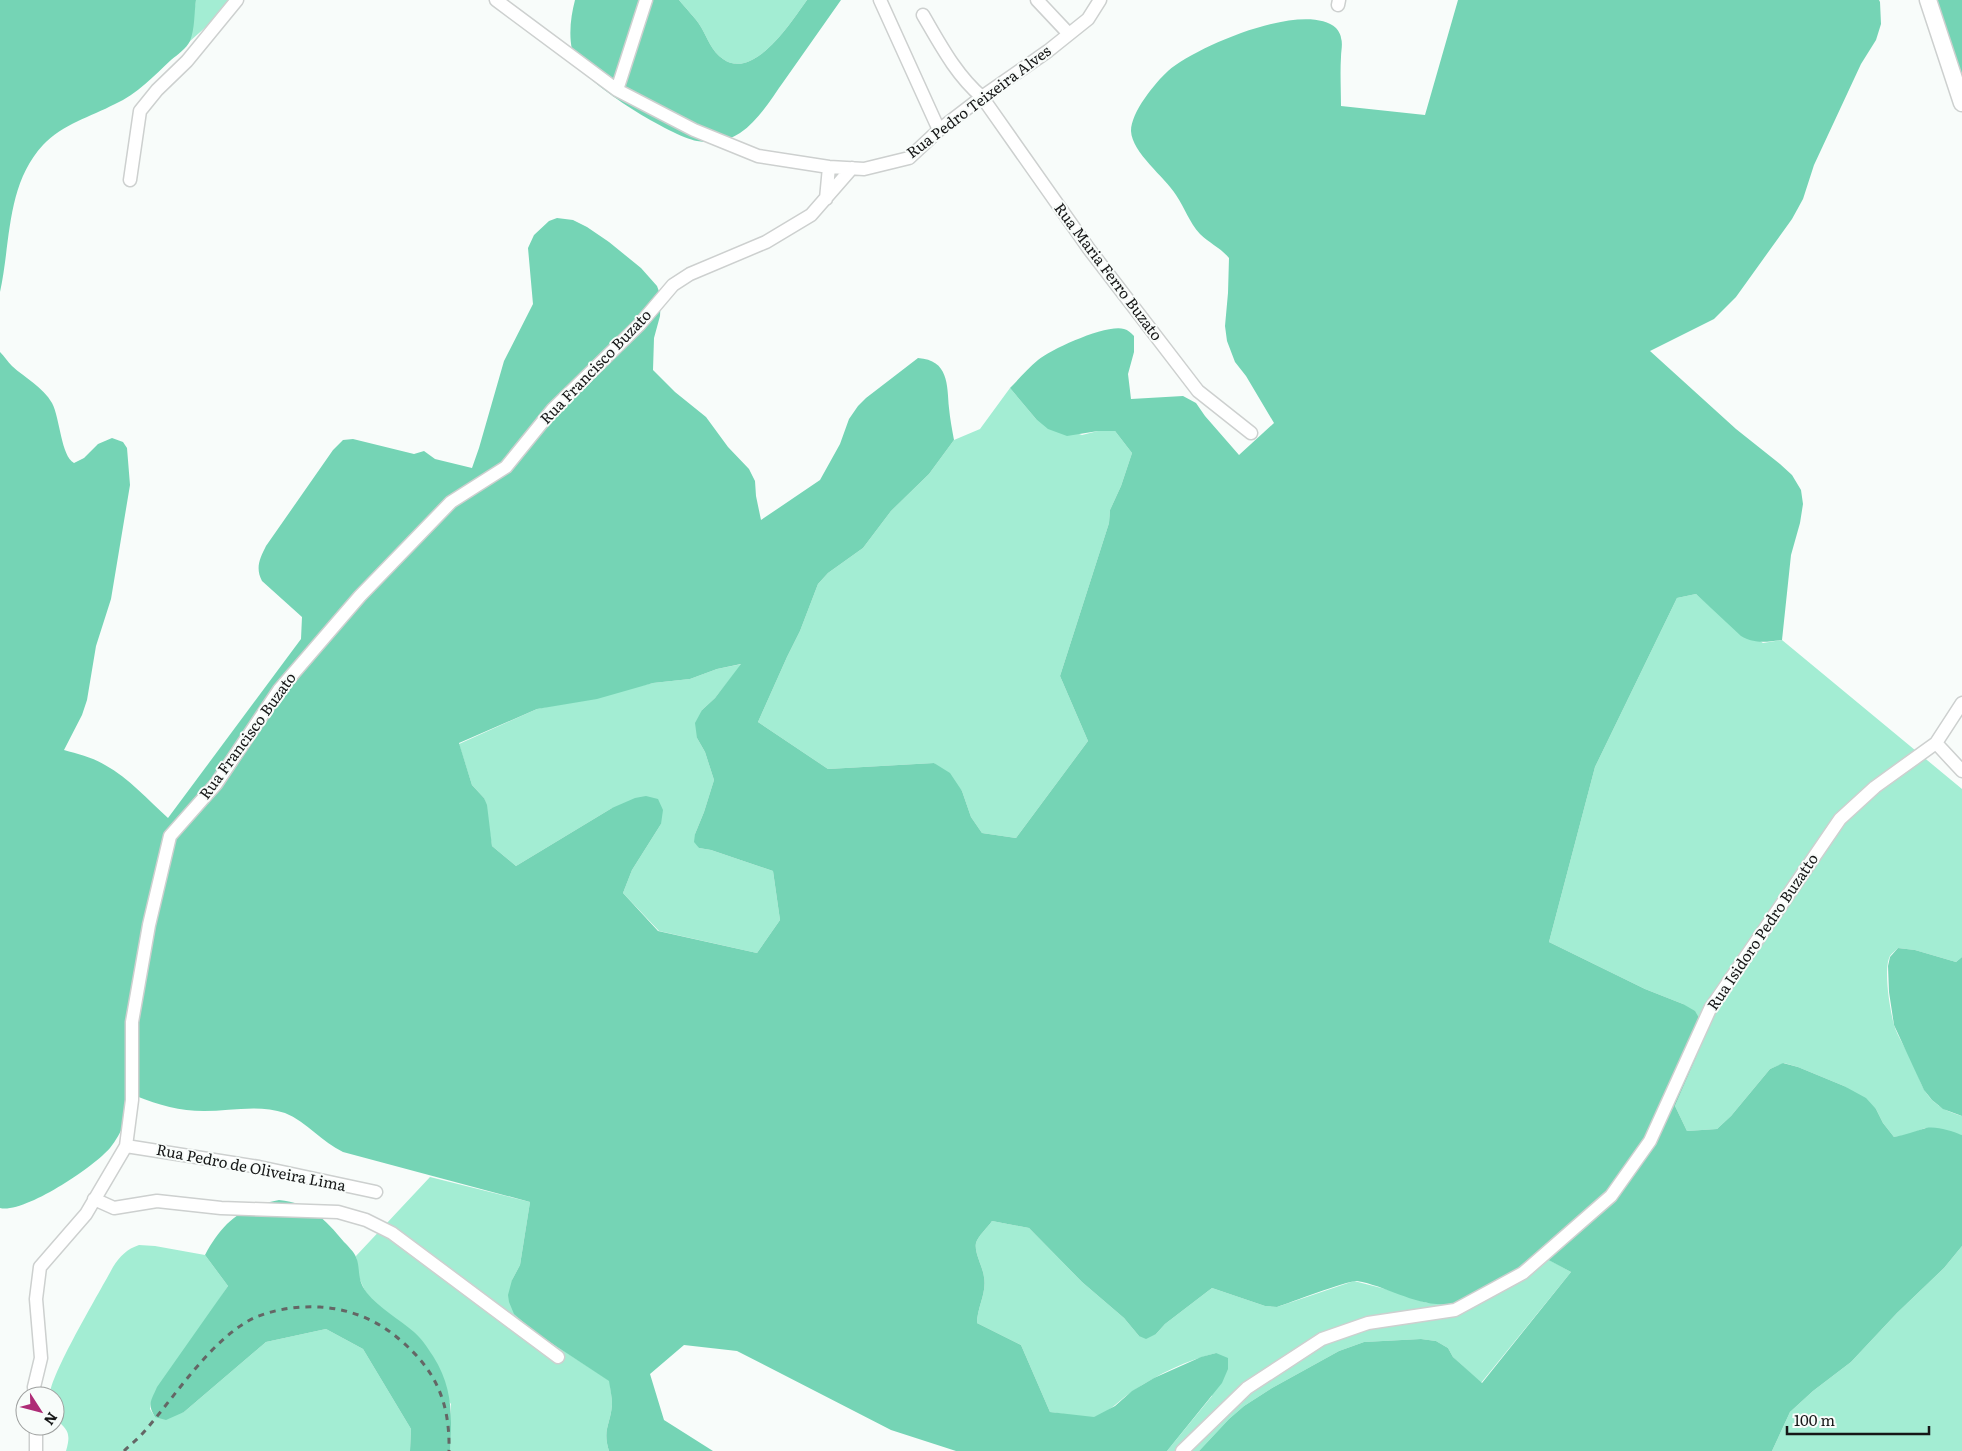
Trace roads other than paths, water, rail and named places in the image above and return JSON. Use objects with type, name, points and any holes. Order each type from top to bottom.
[{"type":"main road","points":[[1928,0],[1962,103]]},
{"type":"street","points":[[130,180],[140,111],[157,90],[187,61],[237,0]]},
{"type":"street","name":"Rua Pedro Teixeira Alves","points":[[496,0],[617,90],[694,130],[758,156],[829,167],[864,169],[909,158],[939,130],[1088,19],[1100,0]]},
{"type":"street","points":[[617,90],[646,0]]},
{"type":"street","points":[[880,0],[939,130]]},
{"type":"street","points":[[1037,0],[1069,34]]},
{"type":"street","name":"Rua Maria Ferro Buzato","points":[[923,15],[949,58],[971,88],[982,97],[1090,249],[1198,391],[1250,433]]},
{"type":"street","points":[[826,199],[829,167]]},
{"type":"street","name":"Rua Francisco Buzato","points":[[34,1386],[41,1358],[36,1299],[40,1267],[86,1214],[126,1146],[132,1100],[132,1022],[150,924],[170,836],[216,784],[279,690],[360,596],[451,502],[506,467],[553,409],[639,324],[672,286],[690,274],[766,242],[811,215],[852,168]]},
{"type":"street","name":"Rua Isidoro Pedro Buzatto","points":[[1182,1451],[1247,1388],[1322,1339],[1368,1323],[1455,1310],[1523,1272],[1611,1196],[1650,1140],[1710,1009],[1840,819],[1875,788],[1936,743],[1962,703]]},
{"type":"street","points":[[1936,743],[1962,771]]},
{"type":"street","name":"Rua Pedro de Oliveira Lima","points":[[126,1146],[260,1167],[376,1192]]},
{"type":"street","points":[[94,1199],[114,1208],[157,1201],[221,1208],[338,1212],[366,1220],[392,1233],[558,1357]]},
{"type":"street","points":[[36,1436],[36,1451]]},
{"type":"railway","points":[[124,1451],[143,1433],[195,1369],[224,1338],[256,1317],[287,1309],[312,1307],[331,1308],[362,1316],[390,1332],[412,1351],[423,1363],[438,1388],[447,1417],[449,1451]]}]
